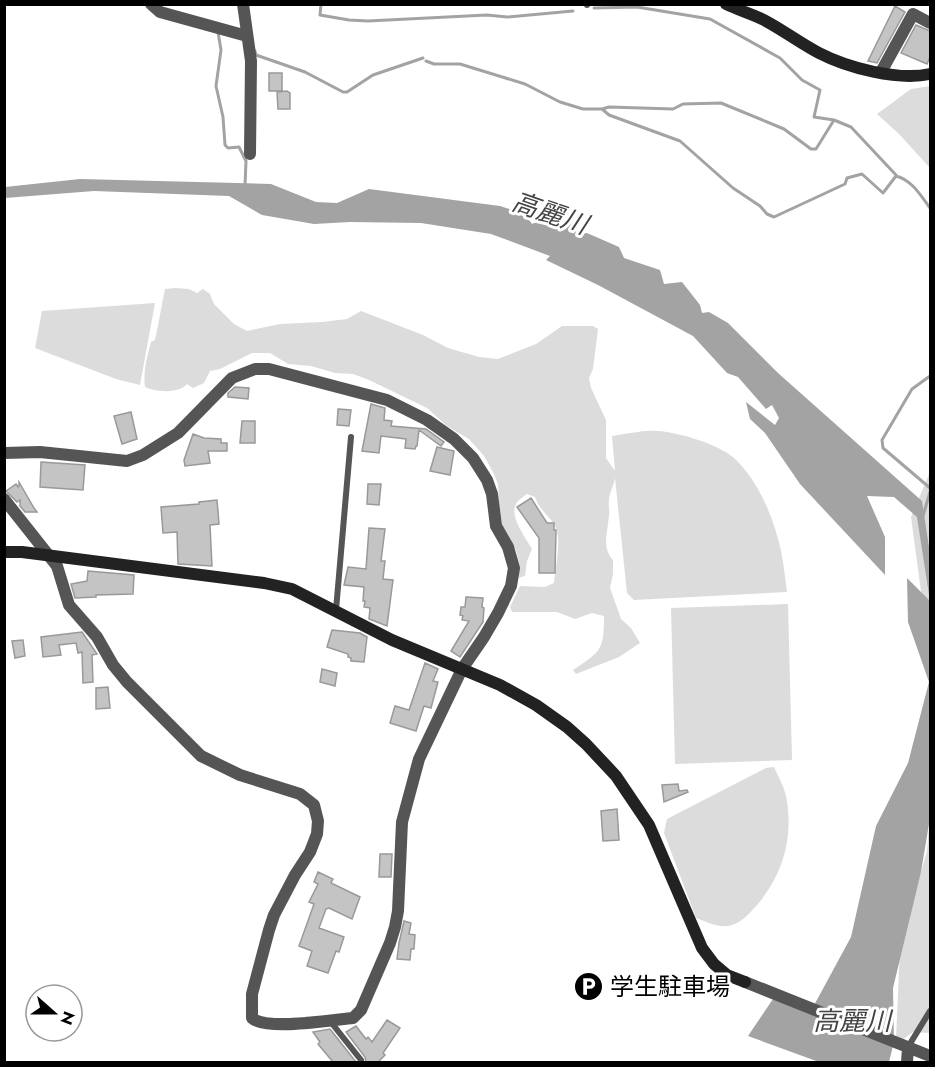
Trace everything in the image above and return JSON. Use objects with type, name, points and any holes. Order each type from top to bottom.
[{"type":"street","points":[[151,4],[160,12],[247,36]]},
{"type":"street","points":[[243,4],[251,61],[250,154]]},
{"type":"street","points":[[726,4],[761,19],[824,56],[899,77],[930,74]]},
{"type":"street","points":[[881,72],[913,14],[930,23]]},
{"type":"street","points":[[4,453],[40,453],[127,461],[143,455],[178,433],[232,378],[255,369],[269,369],[387,400],[427,420],[454,439],[473,458],[487,480],[492,494],[496,526],[508,547],[514,568],[511,586],[484,637],[462,669],[419,759],[402,822],[398,911],[390,943],[361,1010],[353,1018],[271,1025],[257,1023],[252,1018],[252,994],[274,915],[310,852],[317,834],[318,821],[314,805],[300,794],[240,775],[201,756],[113,665],[97,637],[69,605],[57,566],[4,499]]},
{"type":"street","points":[[4,552],[49,555],[264,583],[292,589],[392,640],[500,685],[536,705],[586,744],[629,793],[649,825],[702,948],[714,964],[727,975],[930,1056]]},
{"type":"street","points":[[904,1046],[907,1062]]},
{"type":"lane","points":[[336,610],[351,437]]},
{"type":"lane","points":[[904,1046],[930,1011]]},
{"type":"lane","points":[[330,1020],[361,1060]]},
{"type":"shaded area","points":[[930,86],[930,168],[877,114],[911,89]]},
{"type":"shaded area","points":[[165,289],[189,289],[197,293],[203,289],[210,294],[214,304],[234,324],[247,331],[280,324],[347,319],[361,311],[423,335],[448,348],[479,357],[498,359],[536,344],[562,326],[593,326],[598,329],[593,369],[589,378],[591,388],[606,420],[606,458],[615,471],[612,436],[646,431],[666,432],[686,436],[727,453],[743,467],[751,478],[770,514],[781,551],[787,592],[634,600],[627,593],[615,478],[609,498],[606,539],[607,550],[613,560],[610,588],[621,619],[631,628],[640,643],[619,657],[576,674],[573,670],[595,654],[602,643],[604,616],[592,613],[575,619],[557,612],[512,612],[510,607],[520,586],[545,587],[554,583],[557,530],[535,497],[527,494],[518,501],[514,509],[516,521],[532,549],[527,561],[525,576],[518,578],[520,566],[516,550],[500,522],[498,484],[493,472],[484,456],[469,439],[447,426],[427,408],[353,374],[288,364],[270,353],[252,353],[220,369],[210,371],[204,383],[193,388],[187,384],[167,391],[145,387],[147,359],[151,342],[155,340]]},
{"type":"shaded area","points":[[155,303],[140,385],[116,379],[35,348],[42,311]]},
{"type":"shaded area","points":[[930,472],[930,626],[924,614],[911,517]]},
{"type":"shaded area","points":[[788,604],[792,760],[675,764],[671,608]]},
{"type":"shaded area","points":[[774,767],[786,798],[788,830],[784,857],[773,882],[754,908],[736,924],[718,926],[696,918],[664,833],[667,819],[766,768]]},
{"type":"shaded area","points":[[930,813],[930,1033],[913,1032],[901,1041],[896,1039],[900,947],[927,851]]},
{"type":"water","name":"高麗川","points":[[80,179],[271,184],[316,202],[337,203],[369,189],[500,206],[525,214],[532,224],[541,220],[576,225],[576,234],[587,233],[619,247],[624,258],[660,270],[664,284],[682,282],[700,305],[702,313],[709,312],[728,323],[778,373],[922,501],[930,554],[930,601],[917,517],[894,497],[867,496],[885,537],[885,575],[800,484],[765,433],[750,419],[746,402],[775,425],[779,418],[772,405],[766,409],[738,377],[727,373],[693,336],[546,260],[550,256],[491,234],[421,223],[314,224],[262,215],[229,196],[94,191],[5,198],[5,187]]},
{"type":"water","points":[[907,578],[930,601],[930,818],[921,872],[893,988],[894,1042],[889,1062],[819,1062],[748,1036],[773,999],[812,1009],[851,937],[876,826],[908,763],[929,682],[908,622]]},
{"type":"building","points":[[895,6],[905,12],[877,63],[868,61]]},
{"type":"building","points":[[916,25],[930,31],[930,57],[927,64],[901,53]]},
{"type":"building","points":[[269,73],[282,73],[282,91],[269,91]]},
{"type":"building","points":[[277,92],[290,93],[290,109],[278,109]]},
{"type":"building","points":[[235,387],[249,388],[248,399],[228,397],[228,393]]},
{"type":"building","points":[[371,404],[385,408],[384,420],[392,421],[391,426],[426,429],[444,442],[441,446],[419,430],[415,449],[405,448],[406,439],[381,436],[379,453],[362,451]]},
{"type":"building","points":[[338,409],[351,410],[349,426],[337,425]]},
{"type":"building","points":[[131,412],[137,439],[122,444],[114,416]]},
{"type":"building","points":[[242,421],[255,421],[255,443],[240,443]]},
{"type":"building","points":[[193,434],[204,438],[221,439],[221,443],[227,443],[227,451],[208,451],[210,463],[185,466],[184,460]]},
{"type":"building","points":[[437,447],[454,451],[450,475],[430,471]]},
{"type":"building","points":[[41,462],[85,465],[83,490],[40,487]]},
{"type":"building","points":[[19,482],[37,512],[25,512],[20,506],[20,500],[17,502],[6,491],[16,484],[18,487]]},
{"type":"building","points":[[368,484],[381,484],[379,505],[367,504]]},
{"type":"building","points":[[531,498],[547,523],[554,523],[554,530],[556,530],[555,573],[539,573],[539,538],[517,507]]},
{"type":"building","points":[[217,500],[219,524],[210,525],[212,566],[178,564],[177,532],[163,533],[161,507]]},
{"type":"building","points":[[369,528],[385,529],[381,561],[385,561],[383,579],[393,580],[387,626],[369,619],[370,608],[364,607],[365,601],[363,601],[364,587],[344,585],[348,567],[366,569]]},
{"type":"building","points":[[88,571],[134,575],[133,594],[75,598],[71,584],[87,581]]},
{"type":"building","points":[[466,597],[483,598],[483,622],[460,657],[451,651],[469,621],[462,620],[463,616],[460,615],[461,607],[465,607]]},
{"type":"building","points":[[332,630],[360,633],[367,637],[364,662],[351,661],[348,654],[327,647]]},
{"type":"building","points":[[82,632],[97,654],[92,655],[93,682],[83,683],[82,652],[78,653],[76,643],[59,645],[61,655],[43,657],[41,637]]},
{"type":"building","points":[[23,640],[25,656],[15,658],[12,641]]},
{"type":"building","points":[[425,663],[438,669],[433,681],[438,682],[431,708],[424,706],[416,731],[390,723],[395,706],[409,710]]},
{"type":"building","points":[[322,669],[337,673],[335,686],[320,682]]},
{"type":"building","points":[[108,687],[110,708],[96,709],[96,688]]},
{"type":"building","points":[[678,784],[679,791],[687,790],[688,792],[664,802],[662,785]]},
{"type":"building","points":[[617,809],[619,840],[603,841],[601,811]]},
{"type":"building","points":[[380,854],[392,854],[391,877],[379,877]]},
{"type":"building","points":[[318,872],[333,879],[331,883],[360,897],[352,919],[329,908],[326,909],[319,928],[344,937],[328,973],[307,966],[312,951],[299,946],[314,904],[309,902],[318,884],[314,882]]},
{"type":"building","points":[[404,921],[411,923],[409,934],[415,935],[410,960],[397,959]]},
{"type":"building","points":[[387,1020],[400,1028],[383,1053],[385,1055],[378,1062],[366,1062],[365,1057],[346,1032],[356,1026],[366,1039],[368,1037],[372,1042]]},
{"type":"building","points":[[330,1029],[356,1062],[333,1062],[318,1044],[320,1042],[313,1032]]},
{"type":"waterway","points":[[321,4],[320,15],[368,21],[487,15],[507,17],[573,11]]},
{"type":"waterway","points":[[594,8],[637,7],[710,19],[780,58],[802,80],[820,90],[814,117],[834,120],[851,127],[896,175]]},
{"type":"waterway","points":[[218,32],[221,50],[216,86],[223,117],[225,145],[228,148],[239,147],[246,161],[245,185]]},
{"type":"waterway","points":[[255,51],[256,55],[305,72],[343,92],[347,92],[373,75],[423,58]]},
{"type":"waterway","points":[[426,61],[434,64],[460,64],[525,84],[560,102],[583,109],[602,109],[609,115],[680,141],[733,188],[774,217],[845,184],[847,178],[862,174],[883,193],[896,176],[902,178],[916,189],[930,208]]},
{"type":"waterway","points":[[602,109],[609,107],[673,109],[683,104],[721,103],[784,129],[811,149],[816,149],[834,120]]},
{"type":"waterway","points":[[930,376],[912,389],[882,440],[883,448],[930,488]]},
{"type":"waterway","points":[[923,516],[930,492]]},
{"type":"place","name":"学生駐車場","points":[[589,987]]}]
